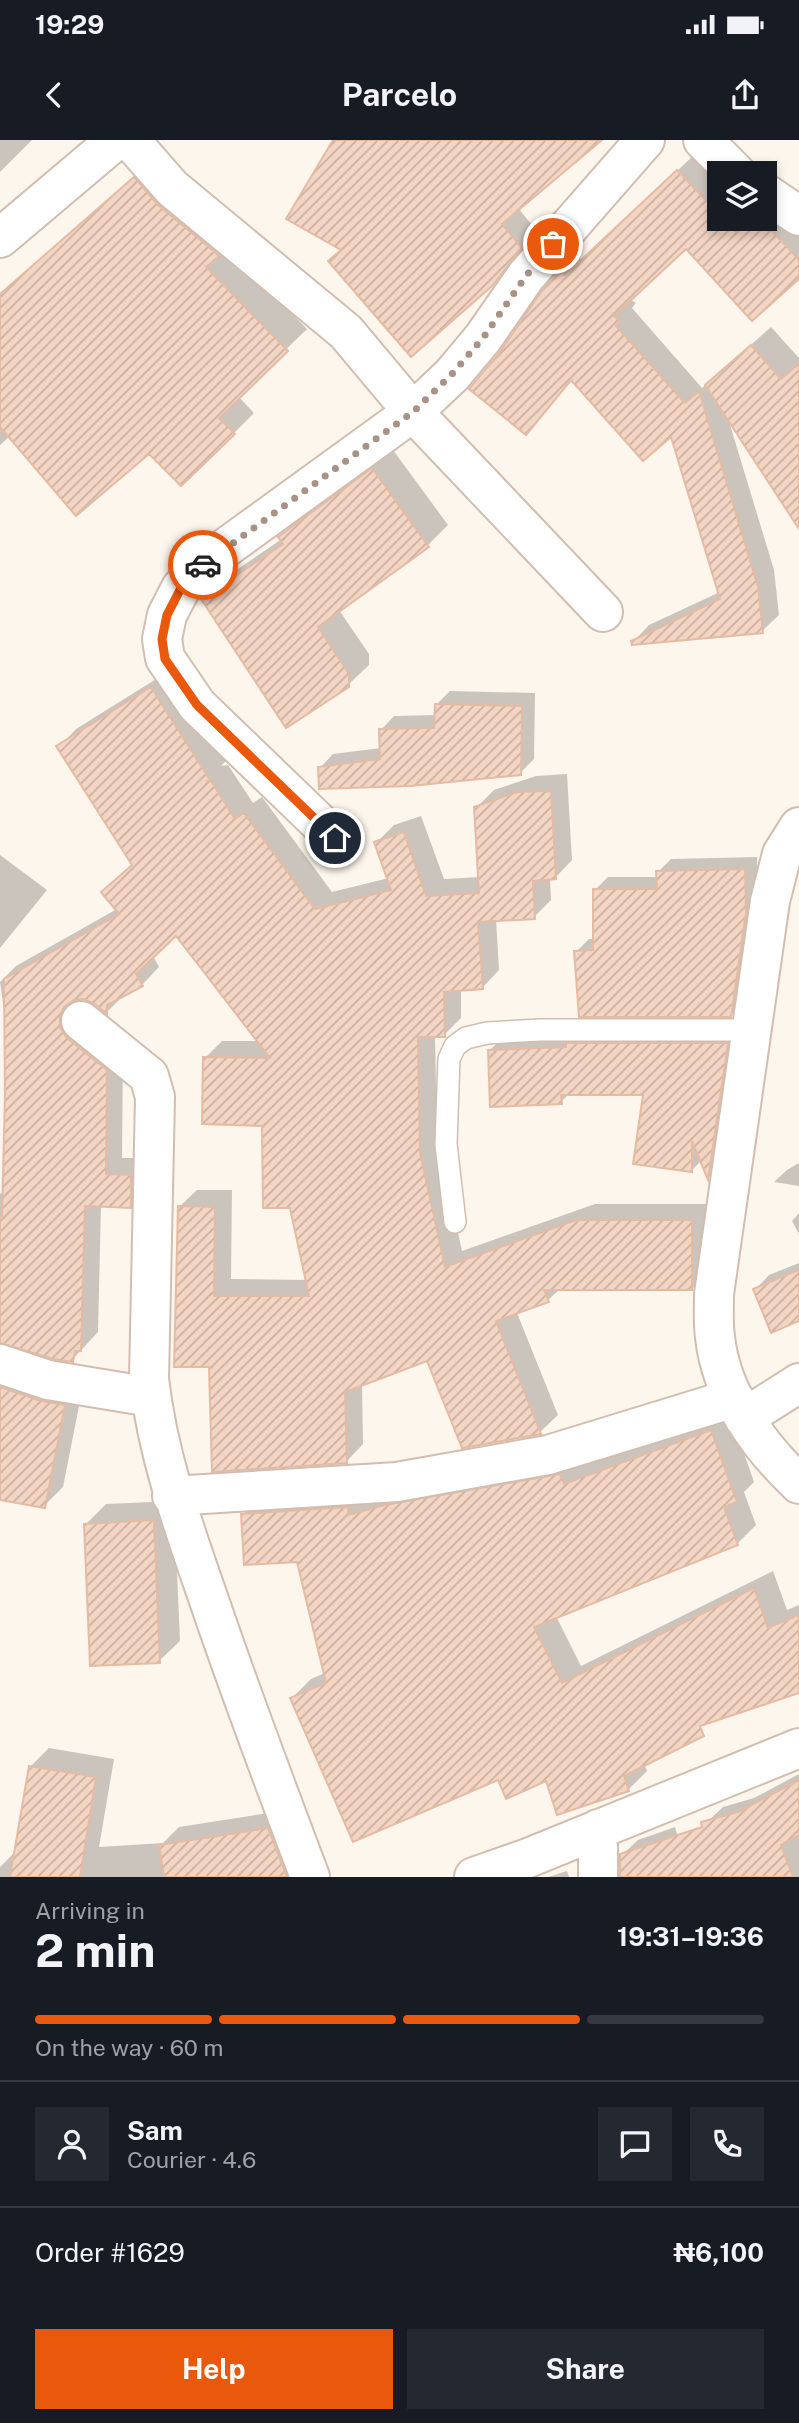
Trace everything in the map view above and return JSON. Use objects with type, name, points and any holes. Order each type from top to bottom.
[{"type":"street","points":[[0,238],[116,140]]},
{"type":"street","points":[[130,140],[172,188],[346,332],[413,412],[603,612]]},
{"type":"street","points":[[335,838],[197,705],[165,659],[162,639],[167,615],[181,588],[206,562],[413,412],[452,374],[483,338],[526,276],[645,140]]},
{"type":"street","points":[[703,140],[724,161]]},
{"type":"street","points":[[777,201],[799,216]]},
{"type":"street","points":[[799,827],[782,854],[770,901],[714,1294],[715,1338],[725,1379],[739,1408],[784,1470],[799,1484]]},
{"type":"street","points":[[81,1021],[149,1076],[155,1097],[149,1379],[154,1419],[172,1496],[310,1877]]},
{"type":"street","points":[[0,1364],[48,1380],[151,1397]]},
{"type":"street","points":[[172,1496],[397,1482],[548,1455],[739,1408],[799,1383]]},
{"type":"street","points":[[474,1877],[799,1748]]},
{"type":"street","points":[[598,1829],[598,1877]]},
{"type":"lane","points":[[455,1222],[446,1144],[449,1059],[455,1046],[466,1038],[486,1033],[540,1030],[752,1030]]},
{"type":"building","points":[[333,140],[602,140],[502,224],[522,248],[492,286],[411,357],[328,261],[341,250],[286,219]]},
{"type":"building","points":[[677,170],[707,201],[707,231],[772,231],[799,260],[799,279],[752,321],[686,249],[614,316],[620,321],[616,326],[685,403],[699,391],[758,587],[763,633],[632,645],[631,641],[720,599],[671,437],[643,461],[571,380],[526,435],[469,389],[500,352],[543,289],[560,271],[565,275]]},
{"type":"building","points":[[134,177],[158,205],[219,256],[206,267],[288,351],[219,418],[235,434],[181,486],[149,454],[76,516],[0,427],[0,294]]},
{"type":"building","points":[[751,345],[781,379],[799,364],[799,529],[705,385]]},
{"type":"building","points":[[372,468],[429,547],[318,627],[349,674],[349,687],[286,728],[201,599],[283,544],[278,537]]},
{"type":"building","points":[[151,687],[210,780],[206,782],[211,781],[235,819],[244,813],[315,909],[391,890],[374,842],[404,832],[426,896],[479,893],[474,807],[517,792],[551,791],[556,879],[533,881],[535,919],[478,922],[483,989],[444,992],[445,1037],[418,1037],[420,1153],[445,1267],[576,1220],[692,1220],[692,1290],[544,1290],[549,1302],[496,1321],[541,1434],[462,1448],[427,1361],[345,1392],[347,1463],[212,1472],[209,1367],[174,1367],[178,1206],[215,1207],[214,1296],[309,1296],[290,1208],[263,1208],[262,1126],[202,1124],[203,1057],[270,1058],[176,936],[136,974],[143,986],[107,1005],[107,1014],[84,999],[74,1000],[64,1007],[60,1017],[60,1028],[67,1038],[107,1070],[106,1174],[131,1175],[131,1208],[85,1206],[81,1351],[75,1351],[73,1362],[53,1359],[0,1343],[0,1215],[2,1216],[5,1095],[4,979],[119,914],[101,892],[132,865],[56,746]]},
{"type":"building","points":[[435,704],[522,706],[521,775],[410,786],[319,789],[318,767],[380,759],[379,729],[434,728]]},
{"type":"building","points":[[745,869],[746,912],[731,1017],[579,1017],[574,951],[593,950],[593,889],[657,889],[656,871]]},
{"type":"building","points":[[566,1043],[728,1043],[708,1180],[692,1141],[692,1172],[633,1164],[643,1095],[561,1095],[562,1104],[490,1107],[488,1050],[566,1047]]},
{"type":"building","points":[[799,1270],[799,1321],[771,1333],[753,1289]]},
{"type":"building","points":[[0,1387],[41,1401],[65,1405],[45,1508],[0,1500]]},
{"type":"building","points":[[711,1430],[737,1502],[724,1507],[738,1545],[534,1627],[562,1683],[754,1588],[768,1628],[799,1615],[799,1693],[700,1726],[704,1736],[624,1776],[629,1791],[557,1815],[546,1781],[506,1799],[498,1780],[353,1842],[290,1698],[326,1683],[297,1562],[244,1565],[241,1514],[348,1507],[348,1515],[385,1505],[560,1474],[564,1484]]},
{"type":"building","points":[[154,1520],[160,1663],[90,1666],[84,1524]]},
{"type":"building","points":[[29,1766],[96,1777],[80,1877],[10,1877]]},
{"type":"building","points":[[799,1780],[799,1835],[781,1845],[793,1877],[620,1877],[620,1854],[702,1827],[701,1822],[738,1812]]},
{"type":"building","points":[[268,1828],[287,1877],[164,1877],[159,1845]]},
{"type":"way so far","points":[[203,565],[413,412],[452,374],[483,338],[526,276],[553,244]]},
{"type":"route","points":[[203,565],[181,588],[167,615],[162,639],[165,659],[197,705],[335,838]]}]
